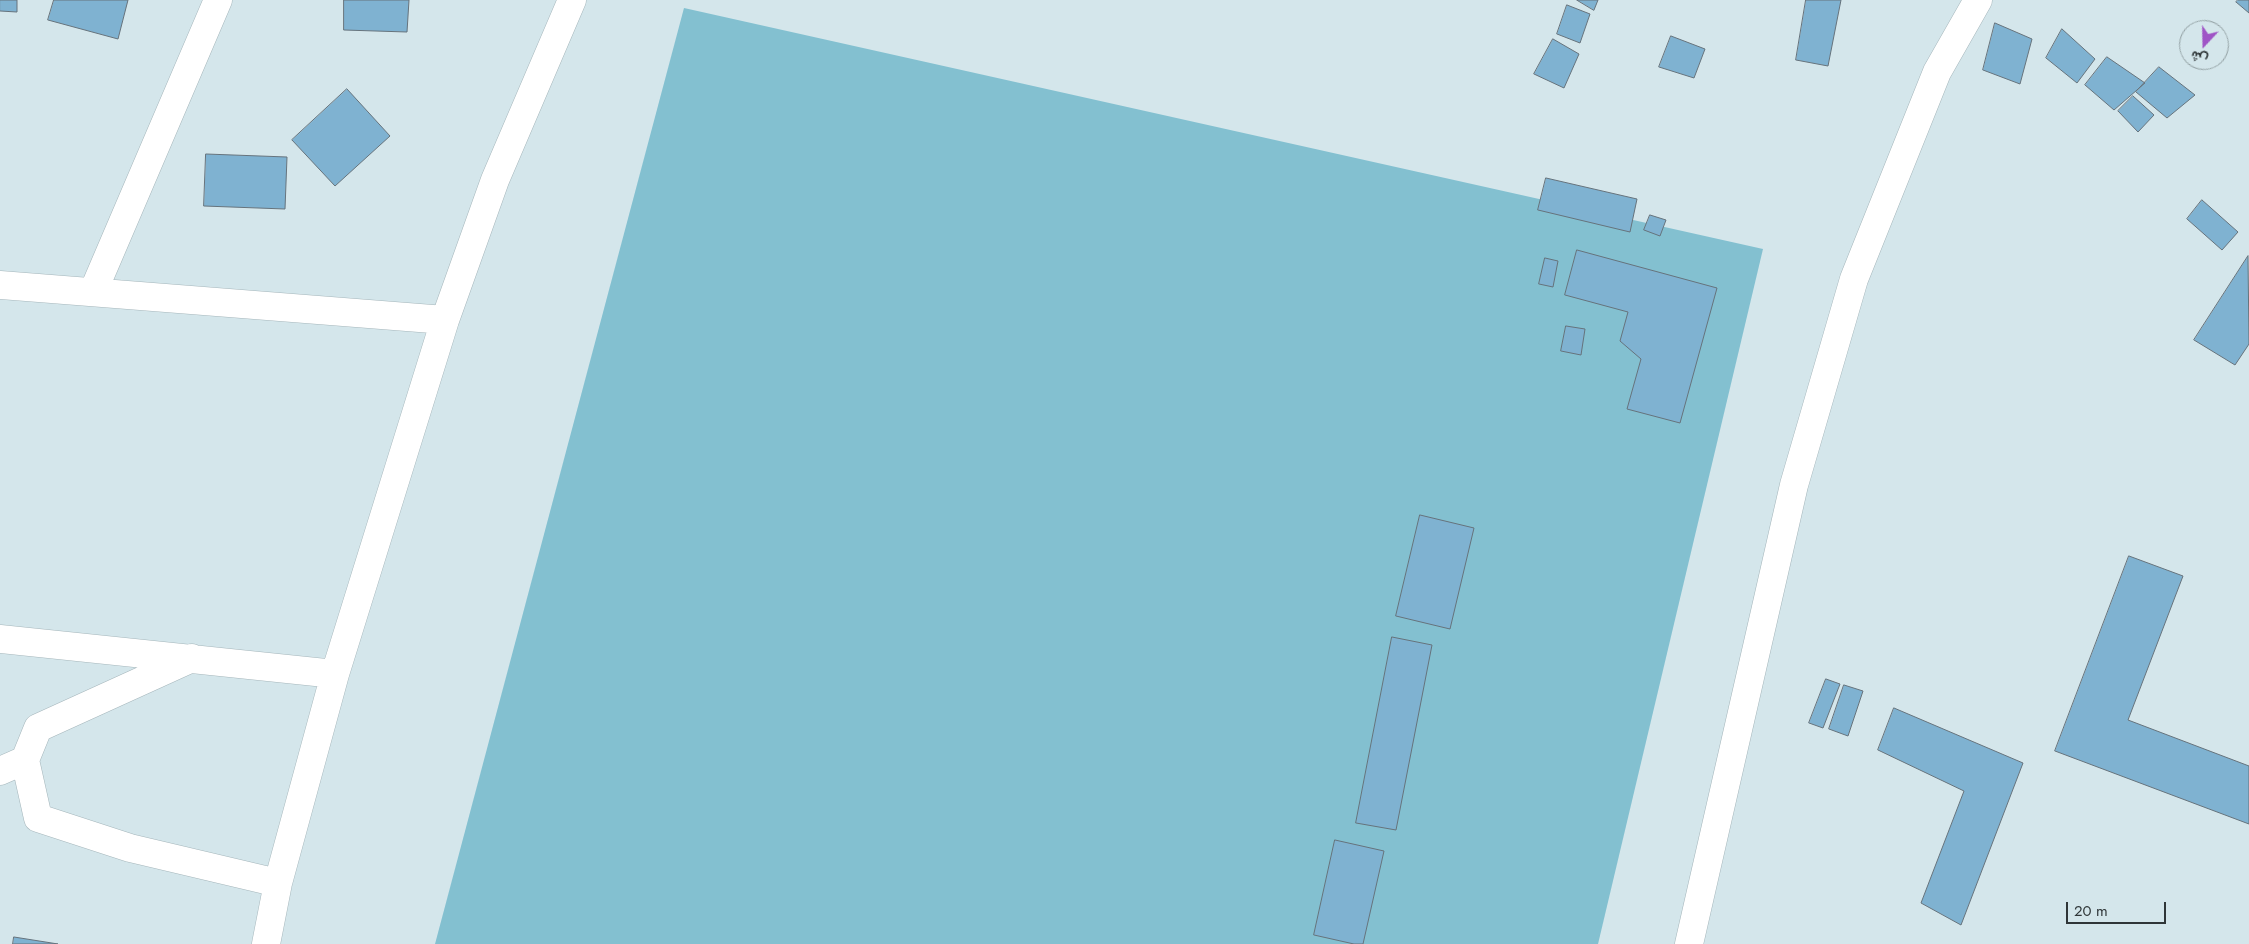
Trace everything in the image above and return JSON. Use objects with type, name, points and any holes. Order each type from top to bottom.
[{"type":"street","points":[[93,292],[218,0]]},
{"type":"street","points":[[266,944],[278,883],[335,674],[445,320],[495,180],[572,0]]},
{"type":"street","points":[[1689,944],[1794,485],[1854,280],[1937,72],[1978,0]]},
{"type":"street","points":[[0,284],[445,320]]},
{"type":"street","points":[[0,639],[335,674]]},
{"type":"street","points":[[192,658],[38,728],[25,760],[38,818],[130,848],[278,883]]},
{"type":"street","points":[[0,771],[25,760]]},
{"type":"shaded area","points":[[684,8],[1763,249],[1598,944],[435,944]]},
{"type":"building","points":[[0,0],[17,0],[17,12],[0,11]]},
{"type":"building","points":[[54,0],[128,0],[118,39],[48,20]]},
{"type":"building","points":[[344,0],[409,0],[407,32],[344,30]]},
{"type":"building","points":[[1577,0],[1598,0],[1594,10]]},
{"type":"building","points":[[1806,0],[1841,0],[1828,66],[1796,60]]},
{"type":"building","points":[[2238,0],[2249,0],[2249,13],[2236,2]]},
{"type":"building","points":[[1567,5],[1590,14],[1580,43],[1557,34]]},
{"type":"building","points":[[1995,23],[2032,39],[2020,84],[1983,70]]},
{"type":"building","points":[[2062,29],[2095,59],[2077,83],[2046,58]]},
{"type":"building","points":[[1671,36],[1705,49],[1694,78],[1659,67]]},
{"type":"building","points":[[1553,39],[1579,54],[1564,88],[1534,74]]},
{"type":"building","points":[[2107,57],[2145,83],[2114,110],[2085,85]]},
{"type":"building","points":[[2159,67],[2195,95],[2167,118],[2136,92]]},
{"type":"building","points":[[347,89],[390,136],[335,186],[292,140]]},
{"type":"building","points":[[2133,96],[2154,115],[2138,132],[2118,111]]},
{"type":"building","points":[[206,154],[287,157],[285,209],[204,206]]},
{"type":"building","points":[[1546,178],[1637,199],[1630,232],[1538,210]]},
{"type":"building","points":[[2202,200],[2238,232],[2222,250],[2187,219]]},
{"type":"building","points":[[1650,215],[1666,220],[1660,236],[1644,230]]},
{"type":"building","points":[[1577,250],[1717,288],[1680,423],[1627,409],[1641,359],[1620,341],[1628,312],[1565,295]]},
{"type":"building","points":[[2248,256],[2249,344],[2235,365],[2194,340]]},
{"type":"building","points":[[1545,258],[1558,261],[1553,287],[1539,284]]},
{"type":"building","points":[[1566,326],[1585,329],[1581,355],[1561,351]]},
{"type":"building","points":[[1420,515],[1474,528],[1450,629],[1396,616]]},
{"type":"building","points":[[2129,556],[2183,576],[2128,720],[2249,766],[2249,824],[2055,751]]},
{"type":"building","points":[[1392,637],[1432,645],[1396,830],[1356,823]]},
{"type":"building","points":[[1826,679],[1840,684],[1823,728],[1809,723]]},
{"type":"building","points":[[1844,685],[1863,691],[1848,736],[1829,729]]},
{"type":"building","points":[[1894,708],[2023,763],[1961,925],[1921,903],[1964,791],[1878,750]]},
{"type":"building","points":[[1335,840],[1384,851],[1363,944],[1354,944],[1314,935]]},
{"type":"building","points":[[14,937],[58,944],[13,944]]}]
